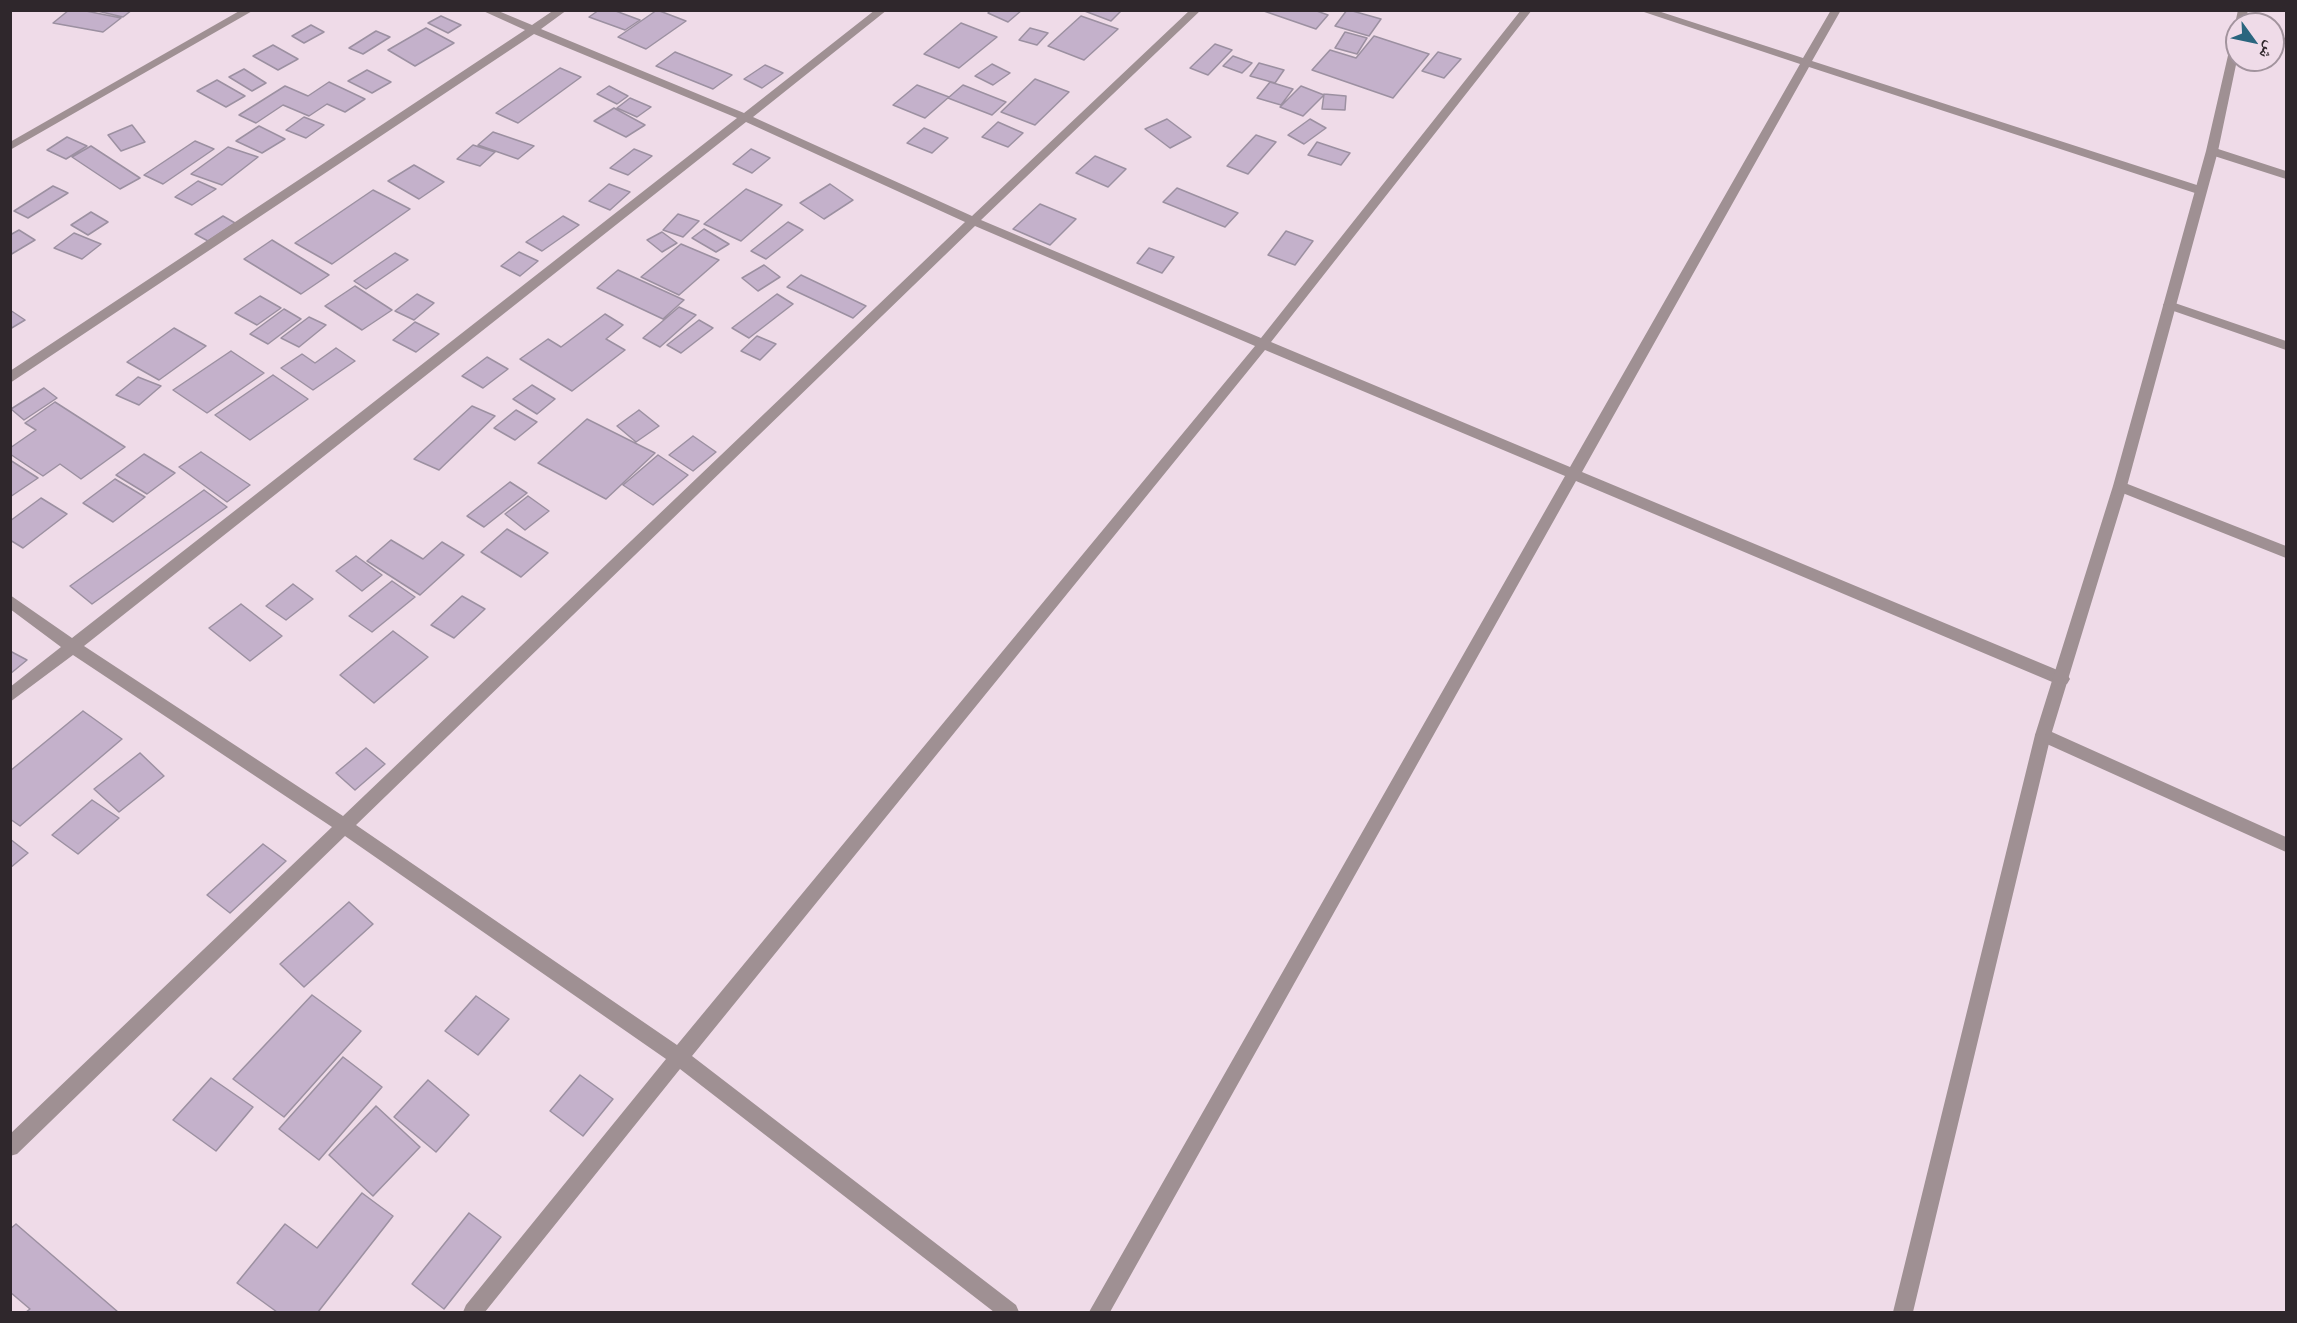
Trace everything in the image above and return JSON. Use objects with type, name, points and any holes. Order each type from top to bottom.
[{"type":"street","points":[[10,147],[249,10]]},
{"type":"street","points":[[486,10],[746,118],[973,221],[2062,679]]},
{"type":"street","points":[[10,378],[562,10]]},
{"type":"street","points":[[10,696],[882,10]]},
{"type":"street","points":[[10,1147],[973,221],[1196,10]]},
{"type":"street","points":[[473,1312],[1263,344],[1527,10]]},
{"type":"street","points":[[1643,10],[2199,190]]},
{"type":"street","points":[[1099,1312],[1836,10]]},
{"type":"street","points":[[1903,1312],[2043,735],[2121,486],[2199,190],[2212,151],[2229,72]]},
{"type":"street","points":[[2212,151],[2286,175]]},
{"type":"street","points":[[2169,305],[2286,346]]},
{"type":"street","points":[[2121,486],[2286,552]]},
{"type":"street","points":[[10,601],[73,647],[344,826],[679,1057],[1009,1312]]},
{"type":"street","points":[[2043,735],[2286,845]]},
{"type":"building","points":[[69,10],[81,10],[121,18],[103,32],[53,23]]},
{"type":"building","points":[[93,10],[132,10],[123,17]]},
{"type":"building","points":[[599,10],[613,10],[640,20],[625,30],[589,17]]},
{"type":"building","points":[[657,10],[686,21],[646,49],[618,37]]},
{"type":"building","points":[[991,10],[1022,10],[1008,22],[988,13]]},
{"type":"building","points":[[1082,10],[1122,10],[1111,21]]},
{"type":"building","points":[[1261,10],[1314,10],[1328,15],[1316,29]]},
{"type":"building","points":[[1347,10],[1381,19],[1369,36],[1335,26]]},
{"type":"building","points":[[441,16],[461,25],[448,33],[428,23]]},
{"type":"building","points":[[1081,16],[1118,29],[1084,60],[1048,46]]},
{"type":"building","points":[[961,23],[997,37],[959,68],[924,54]]},
{"type":"building","points":[[311,25],[324,32],[304,43],[292,36]]},
{"type":"building","points":[[426,28],[454,43],[415,66],[388,50]]},
{"type":"building","points":[[1030,28],[1048,33],[1037,45],[1019,40]]},
{"type":"building","points":[[376,31],[390,37],[363,54],[349,48]]},
{"type":"building","points":[[1345,32],[1367,38],[1357,54],[1335,48]]},
{"type":"building","points":[[1374,36],[1429,54],[1393,98],[1312,70],[1330,50],[1356,58]]},
{"type":"building","points":[[1215,44],[1232,50],[1208,75],[1190,68]]},
{"type":"building","points":[[273,45],[298,59],[278,70],[253,56]]},
{"type":"building","points":[[675,52],[732,75],[713,89],[656,66]]},
{"type":"building","points":[[1438,52],[1461,59],[1444,78],[1422,71]]},
{"type":"building","points":[[1233,56],[1252,63],[1242,73],[1223,66]]},
{"type":"building","points":[[1259,63],[1284,70],[1275,83],[1250,76]]},
{"type":"building","points":[[992,64],[1010,73],[993,85],[975,76]]},
{"type":"building","points":[[765,65],[783,73],[762,88],[744,79]]},
{"type":"building","points":[[560,68],[581,77],[518,123],[496,113]]},
{"type":"building","points":[[244,69],[266,83],[252,91],[229,77]]},
{"type":"building","points":[[367,70],[391,82],[372,93],[348,81]]},
{"type":"building","points":[[1035,79],[1069,92],[1035,125],[1001,112]]},
{"type":"building","points":[[217,80],[245,96],[226,107],[197,91]]},
{"type":"building","points":[[329,82],[365,99],[345,112],[327,104],[309,116],[283,105],[256,123],[239,115],[285,86],[308,96]]},
{"type":"building","points":[[1270,82],[1293,89],[1281,105],[1257,98]]},
{"type":"building","points":[[917,85],[949,97],[925,118],[893,105]]},
{"type":"building","points":[[963,85],[1006,102],[992,115],[948,98]]},
{"type":"building","points":[[609,86],[628,96],[617,104],[597,94]]},
{"type":"building","points":[[1301,86],[1324,95],[1303,116],[1280,107]]},
{"type":"building","points":[[1324,94],[1346,96],[1345,110],[1322,109]]},
{"type":"building","points":[[630,98],[651,107],[637,117],[617,108]]},
{"type":"building","points":[[614,108],[645,125],[626,137],[594,121]]},
{"type":"building","points":[[304,117],[324,125],[306,138],[286,130]]},
{"type":"building","points":[[1167,119],[1191,137],[1170,148],[1145,129]]},
{"type":"building","points":[[1310,119],[1326,128],[1304,144],[1288,135]]},
{"type":"building","points":[[998,122],[1023,133],[1008,147],[982,137]]},
{"type":"building","points":[[132,125],[145,142],[121,151],[108,135]]},
{"type":"building","points":[[259,126],[285,139],[262,153],[236,141]]},
{"type":"building","points":[[924,128],[948,138],[932,153],[907,143]]},
{"type":"building","points":[[493,132],[534,146],[518,159],[478,145]]},
{"type":"building","points":[[1256,135],[1276,142],[1248,174],[1227,166]]},
{"type":"building","points":[[67,137],[87,146],[66,159],[47,150]]},
{"type":"building","points":[[195,141],[214,149],[163,184],[144,175]]},
{"type":"building","points":[[1317,142],[1350,153],[1341,165],[1308,155]]},
{"type":"building","points":[[473,145],[495,152],[480,166],[457,159]]},
{"type":"building","points":[[91,146],[140,178],[120,189],[72,157]]},
{"type":"building","points":[[228,147],[258,157],[222,185],[191,174]]},
{"type":"building","points":[[634,149],[652,156],[628,175],[610,168]]},
{"type":"building","points":[[751,149],[770,158],[752,173],[733,164]]},
{"type":"building","points":[[1095,156],[1126,169],[1108,187],[1076,173]]},
{"type":"building","points":[[414,165],[444,182],[419,199],[388,181]]},
{"type":"building","points":[[198,181],[216,189],[192,205],[175,197]]},
{"type":"building","points":[[609,184],[630,192],[610,210],[589,201]]},
{"type":"building","points":[[830,184],[853,200],[824,219],[800,203]]},
{"type":"building","points":[[53,186],[68,193],[28,218],[14,211]]},
{"type":"building","points":[[1177,188],[1238,213],[1225,227],[1163,202]]},
{"type":"building","points":[[746,189],[782,205],[741,241],[704,224]]},
{"type":"building","points":[[373,190],[410,209],[332,264],[295,243]]},
{"type":"building","points":[[1040,204],[1076,219],[1050,245],[1013,229]]},
{"type":"building","points":[[91,212],[108,222],[88,235],[71,225]]},
{"type":"building","points":[[678,214],[699,221],[683,237],[663,230]]},
{"type":"building","points":[[223,216],[235,223],[208,241],[195,234]]},
{"type":"building","points":[[563,216],[579,225],[542,251],[526,242]]},
{"type":"building","points":[[788,222],[803,230],[766,259],[751,251]]},
{"type":"building","points":[[704,229],[729,244],[716,252],[692,238]]},
{"type":"building","points":[[19,230],[35,240],[10,255],[10,235]]},
{"type":"building","points":[[1286,231],[1313,241],[1295,265],[1268,255]]},
{"type":"building","points":[[662,232],[677,243],[662,252],[647,240]]},
{"type":"building","points":[[74,233],[101,244],[82,259],[54,248]]},
{"type":"building","points":[[272,240],[329,275],[301,294],[244,259]]},
{"type":"building","points":[[681,244],[719,260],[679,295],[641,277]]},
{"type":"building","points":[[1149,248],[1174,257],[1162,273],[1137,263]]},
{"type":"building","points":[[519,252],[538,261],[520,276],[501,266]]},
{"type":"building","points":[[395,253],[408,260],[366,289],[354,281]]},
{"type":"building","points":[[764,265],[780,277],[758,291],[742,278]]},
{"type":"building","points":[[618,270],[684,300],[663,319],[597,288]]},
{"type":"building","points":[[801,275],[866,306],[853,318],[787,287]]},
{"type":"building","points":[[355,286],[392,310],[362,330],[325,306]]},
{"type":"building","points":[[417,294],[434,303],[414,320],[395,311]]},
{"type":"building","points":[[777,294],[793,304],[749,338],[732,328]]},
{"type":"building","points":[[260,296],[281,308],[257,325],[235,313]]},
{"type":"building","points":[[679,307],[696,315],[660,347],[643,338]]},
{"type":"building","points":[[284,309],[301,319],[268,344],[250,334]]},
{"type":"building","points":[[10,310],[25,320],[10,329]]},
{"type":"building","points":[[605,314],[623,325],[606,339],[625,350],[572,391],[520,359],[548,339],[561,347]]},
{"type":"building","points":[[309,317],[326,325],[299,347],[281,338]]},
{"type":"building","points":[[699,320],[713,328],[681,353],[667,345]]},
{"type":"building","points":[[415,322],[439,334],[416,352],[393,340]]},
{"type":"building","points":[[174,328],[206,346],[159,380],[127,362]]},
{"type":"building","points":[[757,336],[776,344],[760,360],[741,351]]},
{"type":"building","points":[[336,348],[355,361],[313,390],[281,368],[302,354],[315,363]]},
{"type":"building","points":[[231,351],[264,373],[207,413],[173,390]]},
{"type":"building","points":[[487,357],[508,369],[483,388],[462,376]]},
{"type":"building","points":[[273,375],[308,399],[250,440],[215,415]]},
{"type":"building","points":[[138,377],[161,386],[139,405],[116,395]]},
{"type":"building","points":[[532,385],[555,399],[537,414],[513,399]]},
{"type":"building","points":[[44,388],[57,398],[24,420],[11,409]]},
{"type":"building","points":[[55,402],[125,447],[81,479],[60,464],[43,476],[10,454],[10,448],[36,430],[25,423]]},
{"type":"building","points":[[472,406],[495,416],[439,470],[414,459]]},
{"type":"building","points":[[516,410],[537,422],[515,440],[494,428]]},
{"type":"building","points":[[639,410],[659,426],[636,442],[617,426]]},
{"type":"building","points":[[587,419],[655,453],[606,499],[538,463]]},
{"type":"building","points":[[693,436],[716,452],[693,471],[669,455]]},
{"type":"building","points":[[201,452],[250,485],[227,502],[179,467]]},
{"type":"building","points":[[144,454],[175,473],[147,494],[116,475]]},
{"type":"building","points":[[658,455],[688,475],[653,505],[623,485]]},
{"type":"building","points":[[10,460],[38,478],[10,497]]},
{"type":"building","points":[[115,479],[145,497],[113,522],[83,503]]},
{"type":"building","points":[[510,482],[527,493],[484,527],[467,516]]},
{"type":"building","points":[[204,490],[227,507],[92,604],[70,586]]},
{"type":"building","points":[[528,496],[549,511],[525,530],[505,514]]},
{"type":"building","points":[[41,498],[67,514],[23,548],[10,540],[10,521]]},
{"type":"building","points":[[507,529],[548,553],[521,577],[481,552]]},
{"type":"building","points":[[391,540],[423,559],[442,542],[464,555],[420,595],[367,561]]},
{"type":"building","points":[[356,556],[382,575],[362,591],[336,571]]},
{"type":"building","points":[[392,581],[415,597],[372,632],[349,616]]},
{"type":"building","points":[[293,584],[313,599],[286,620],[266,606]]},
{"type":"building","points":[[462,596],[485,609],[454,638],[431,625]]},
{"type":"building","points":[[241,604],[282,636],[250,661],[209,628]]},
{"type":"building","points":[[393,631],[428,657],[374,703],[340,675]]},
{"type":"building","points":[[10,651],[27,660],[10,674]]},
{"type":"building","points":[[83,711],[122,739],[20,826],[10,819],[10,771]]},
{"type":"building","points":[[366,748],[385,764],[355,790],[336,773]]},
{"type":"building","points":[[140,753],[164,776],[119,812],[94,789]]},
{"type":"building","points":[[92,800],[119,818],[78,854],[52,835]]},
{"type":"building","points":[[10,839],[28,853],[10,868]]},
{"type":"building","points":[[263,844],[286,861],[230,913],[207,895]]},
{"type":"building","points":[[349,902],[373,924],[304,987],[280,964]]},
{"type":"building","points":[[312,995],[361,1031],[284,1117],[233,1079]]},
{"type":"building","points":[[476,996],[509,1019],[478,1055],[445,1031]]},
{"type":"building","points":[[343,1057],[382,1087],[319,1160],[279,1129]]},
{"type":"building","points":[[580,1075],[613,1099],[583,1136],[550,1111]]},
{"type":"building","points":[[211,1078],[253,1107],[216,1151],[173,1120]]},
{"type":"building","points":[[428,1080],[469,1115],[436,1152],[394,1117]]},
{"type":"building","points":[[376,1106],[420,1147],[373,1196],[329,1155]]},
{"type":"building","points":[[362,1193],[393,1216],[318,1312],[277,1312],[237,1283],[285,1224],[317,1248]]},
{"type":"building","points":[[469,1213],[501,1237],[444,1309],[412,1284]]},
{"type":"building","points":[[16,1224],[118,1312],[26,1312],[30,1309],[10,1292],[10,1229]]}]
